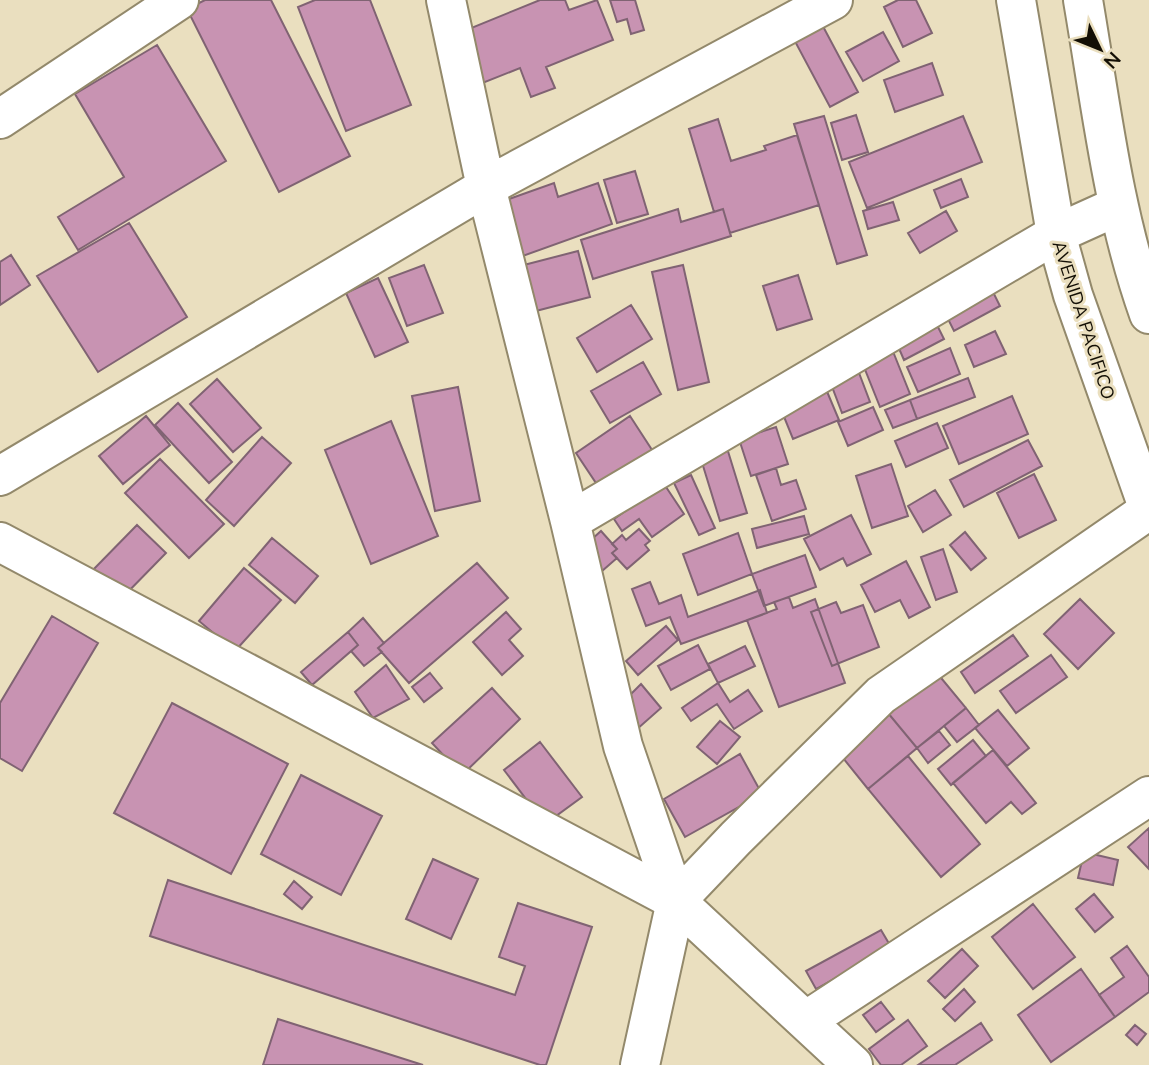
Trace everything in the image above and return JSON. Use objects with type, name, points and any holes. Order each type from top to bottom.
[{"type":"street","points":[[0,119],[179,0]]},
{"type":"street","points":[[446,0],[486,187],[623,746],[676,901]]},
{"type":"street","points":[[0,476],[486,187],[833,0]]},
{"type":"street","name":"AVENIDA PACIFICO","points":[[1016,0],[1056,234],[1073,295],[1149,510]]},
{"type":"street","points":[[1083,0],[1118,205],[1136,276],[1149,314]]},
{"type":"street","points":[[570,521],[1056,234],[1118,205]]},
{"type":"street","points":[[640,1065],[676,901],[881,695],[1149,510]]},
{"type":"street","points":[[0,542],[676,901],[853,1065]]},
{"type":"street","points":[[807,1020],[1149,796]]},
{"type":"building","points":[[205,0],[271,0],[350,156],[279,192],[187,9]]},
{"type":"building","points":[[315,0],[370,0],[411,105],[346,131],[298,7]]},
{"type":"building","points":[[540,0],[565,0],[569,10],[597,0],[613,40],[546,67],[555,88],[531,97],[520,68],[480,84],[459,33]]},
{"type":"building","points":[[610,0],[635,0],[644,30],[631,34],[627,19],[617,22]]},
{"type":"building","points":[[898,0],[916,0],[932,33],[903,47],[884,7]]},
{"type":"building","points":[[818,17],[858,92],[830,107],[790,32]]},
{"type":"building","points":[[883,32],[899,61],[863,81],[846,52]]},
{"type":"building","points":[[157,45],[226,161],[78,250],[58,217],[124,177],[75,94]]},
{"type":"building","points":[[932,63],[943,95],[895,112],[884,80]]},
{"type":"building","points":[[856,115],[868,152],[842,160],[831,123]]},
{"type":"building","points":[[824,116],[867,255],[837,264],[794,124]]},
{"type":"building","points":[[963,116],[982,162],[867,208],[849,162]]},
{"type":"building","points":[[718,119],[731,161],[766,150],[764,146],[797,135],[819,205],[730,233],[723,209],[714,212],[689,129]]},
{"type":"building","points":[[635,171],[648,214],[617,223],[604,180]]},
{"type":"building","points":[[961,179],[968,197],[941,208],[934,190]]},
{"type":"building","points":[[554,183],[558,197],[598,183],[612,224],[517,258],[498,203]]},
{"type":"building","points":[[893,202],[899,220],[868,229],[863,211]]},
{"type":"building","points":[[678,209],[681,222],[723,209],[731,236],[593,279],[581,240]]},
{"type":"building","points":[[946,211],[957,231],[920,253],[908,233]]},
{"type":"building","points":[[129,223],[187,317],[98,372],[37,276]]},
{"type":"building","points":[[578,251],[590,297],[532,312],[520,266]]},
{"type":"building","points":[[11,255],[30,285],[0,305],[0,262]]},
{"type":"building","points":[[424,265],[443,313],[407,326],[389,278]]},
{"type":"building","points":[[683,265],[709,382],[678,390],[652,272]]},
{"type":"building","points":[[798,275],[812,319],[777,330],[763,286]]},
{"type":"building","points":[[378,278],[408,342],[375,357],[346,293]]},
{"type":"building","points":[[988,282],[1000,306],[954,331],[942,307]]},
{"type":"building","points":[[631,305],[652,339],[597,372],[577,338]]},
{"type":"building","points":[[933,317],[944,339],[904,360],[894,337]]},
{"type":"building","points":[[995,331],[1006,354],[974,367],[965,345]]},
{"type":"building","points":[[950,348],[960,374],[918,392],[907,367]]},
{"type":"building","points":[[892,349],[910,394],[880,407],[862,362]]},
{"type":"building","points":[[643,362],[661,394],[610,423],[591,391]]},
{"type":"building","points":[[856,365],[870,402],[842,413],[828,376]]},
{"type":"building","points":[[968,378],[975,397],[917,419],[910,400]]},
{"type":"building","points":[[217,379],[261,428],[233,452],[190,404]]},
{"type":"building","points":[[823,382],[839,420],[793,439],[778,402]]},
{"type":"building","points":[[458,387],[480,501],[435,511],[412,396]]},
{"type":"building","points":[[1012,396],[1028,434],[959,464],[943,426]]},
{"type":"building","points":[[910,400],[917,419],[893,428],[885,410]]},
{"type":"building","points":[[178,403],[232,462],[209,483],[155,425]]},
{"type":"building","points":[[873,407],[883,430],[848,446],[838,422]]},
{"type":"building","points":[[146,416],[170,445],[123,484],[99,456]]},
{"type":"building","points":[[630,416],[654,453],[600,489],[576,453]]},
{"type":"building","points":[[391,421],[438,536],[371,564],[325,450]]},
{"type":"building","points":[[937,423],[948,448],[906,467],[895,441]]},
{"type":"building","points":[[776,427],[788,464],[751,476],[739,439]]},
{"type":"building","points":[[262,437],[291,463],[234,526],[206,500]]},
{"type":"building","points":[[1028,440],[1042,466],[964,507],[950,480]]},
{"type":"building","points":[[727,448],[747,513],[720,521],[700,456]]},
{"type":"building","points":[[160,459],[224,524],[189,558],[125,493]]},
{"type":"building","points":[[891,464],[908,516],[872,528],[856,476]]},
{"type":"building","points":[[776,468],[781,485],[796,480],[806,509],[772,521],[756,475]]},
{"type":"building","points":[[1034,474],[1056,520],[1019,538],[997,493]]},
{"type":"building","points":[[691,475],[715,528],[699,535],[674,483]]},
{"type":"building","points":[[664,484],[684,514],[652,537],[639,519],[622,531],[614,519]]},
{"type":"building","points":[[935,490],[951,515],[923,532],[908,506]]},
{"type":"building","points":[[851,515],[871,554],[847,566],[843,558],[820,570],[804,539]]},
{"type":"building","points":[[804,516],[809,534],[757,548],[752,529]]},
{"type":"building","points":[[137,525],[166,553],[118,602],[89,574]]},
{"type":"building","points":[[639,529],[650,541],[645,545],[649,550],[627,569],[612,553],[617,549],[612,544],[622,535],[626,540]]},
{"type":"building","points":[[601,531],[617,549],[612,553],[617,558],[602,571],[582,548]]},
{"type":"building","points":[[965,532],[986,558],[971,570],[950,545]]},
{"type":"building","points":[[738,533],[752,574],[698,595],[683,554]]},
{"type":"building","points":[[272,538],[318,576],[295,603],[249,565]]},
{"type":"building","points":[[943,549],[957,592],[936,600],[921,557]]},
{"type":"building","points":[[805,555],[816,587],[764,606],[752,574]]},
{"type":"building","points":[[906,561],[930,607],[909,618],[900,600],[875,612],[861,585]]},
{"type":"building","points":[[477,563],[508,598],[409,683],[378,648]]},
{"type":"building","points":[[244,568],[281,600],[235,651],[199,621]]},
{"type":"building","points":[[650,582],[659,604],[681,595],[688,617],[760,590],[767,613],[681,644],[670,617],[646,626],[632,589]]},
{"type":"building","points":[[789,597],[793,608],[815,599],[845,683],[779,707],[747,620],[777,609],[774,602]]},
{"type":"building","points":[[1080,599],[1114,633],[1078,669],[1044,634]]},
{"type":"building","points":[[836,602],[841,613],[863,605],[879,647],[832,666],[811,612]]},
{"type":"building","points":[[506,612],[521,629],[509,640],[523,656],[502,675],[473,642]]},
{"type":"building","points":[[52,616],[98,643],[22,771],[0,758],[0,703]]},
{"type":"building","points":[[363,618],[384,643],[378,648],[382,652],[364,666],[351,651],[358,645],[348,632]]},
{"type":"building","points":[[666,626],[678,640],[638,675],[626,661]]},
{"type":"building","points":[[348,632],[358,645],[312,685],[301,672]]},
{"type":"building","points":[[1013,635],[1028,656],[975,693],[961,672]]},
{"type":"building","points":[[698,645],[710,669],[671,690],[658,666]]},
{"type":"building","points":[[745,646],[755,666],[718,683],[708,664]]},
{"type":"building","points":[[1051,655],[1067,677],[1016,713],[1000,691]]},
{"type":"building","points":[[386,665],[409,699],[373,718],[355,692]]},
{"type":"building","points":[[430,673],[442,688],[424,702],[412,687]]},
{"type":"building","points":[[937,673],[966,708],[917,748],[888,713]]},
{"type":"building","points":[[718,683],[730,702],[748,690],[762,711],[734,729],[717,704],[691,721],[682,708]]},
{"type":"building","points":[[641,684],[661,708],[636,730],[620,705]]},
{"type":"building","points":[[492,688],[520,719],[462,775],[432,743]]},
{"type":"building","points":[[172,703],[288,764],[231,874],[114,813]]},
{"type":"building","points":[[966,708],[979,725],[957,742],[944,726]]},
{"type":"building","points":[[998,710],[1029,748],[1007,766],[975,728]]},
{"type":"building","points":[[888,713],[917,748],[868,789],[839,753]]},
{"type":"building","points":[[720,721],[740,737],[717,764],[697,747]]},
{"type":"building","points":[[939,731],[950,745],[928,763],[917,748]]},
{"type":"building","points":[[973,740],[986,756],[951,785],[938,769]]},
{"type":"building","points":[[540,742],[582,797],[545,824],[504,770]]},
{"type":"building","points":[[993,750],[1036,803],[1022,814],[1011,802],[986,823],[953,783]]},
{"type":"building","points":[[740,754],[762,794],[685,837],[664,799]]},
{"type":"building","points":[[908,756],[980,844],[941,877],[868,789]]},
{"type":"building","points":[[301,775],[382,816],[341,895],[261,854]]},
{"type":"building","points":[[1149,828],[1149,869],[1128,847]]},
{"type":"building","points":[[1084,852],[1118,860],[1113,885],[1078,878]]},
{"type":"building","points":[[433,859],[478,879],[451,939],[406,919]]},
{"type":"building","points":[[168,880],[515,995],[525,966],[499,957],[518,903],[592,927],[546,1065],[540,1065],[150,936]]},
{"type":"building","points":[[294,881],[312,897],[302,909],[284,894]]},
{"type":"building","points":[[1094,894],[1113,917],[1095,932],[1076,909]]},
{"type":"building","points":[[1033,904],[1075,957],[1033,989],[992,937]]},
{"type":"building","points":[[881,930],[891,947],[816,989],[806,971]]},
{"type":"building","points":[[1127,946],[1149,977],[1149,992],[1115,1017],[1099,995],[1124,977],[1111,958]]},
{"type":"building","points":[[962,949],[978,966],[945,998],[928,981]]},
{"type":"building","points":[[1081,969],[1115,1017],[1051,1062],[1018,1015]]},
{"type":"building","points":[[964,989],[975,1002],[955,1021],[943,1009]]},
{"type":"building","points":[[881,1002],[894,1019],[876,1032],[863,1015]]},
{"type":"building","points":[[278,1019],[423,1065],[263,1065]]},
{"type":"building","points":[[908,1020],[927,1046],[901,1065],[881,1065],[869,1049]]},
{"type":"building","points":[[981,1023],[992,1040],[955,1065],[918,1065]]},
{"type":"building","points":[[1135,1025],[1146,1034],[1137,1045],[1126,1035]]}]
